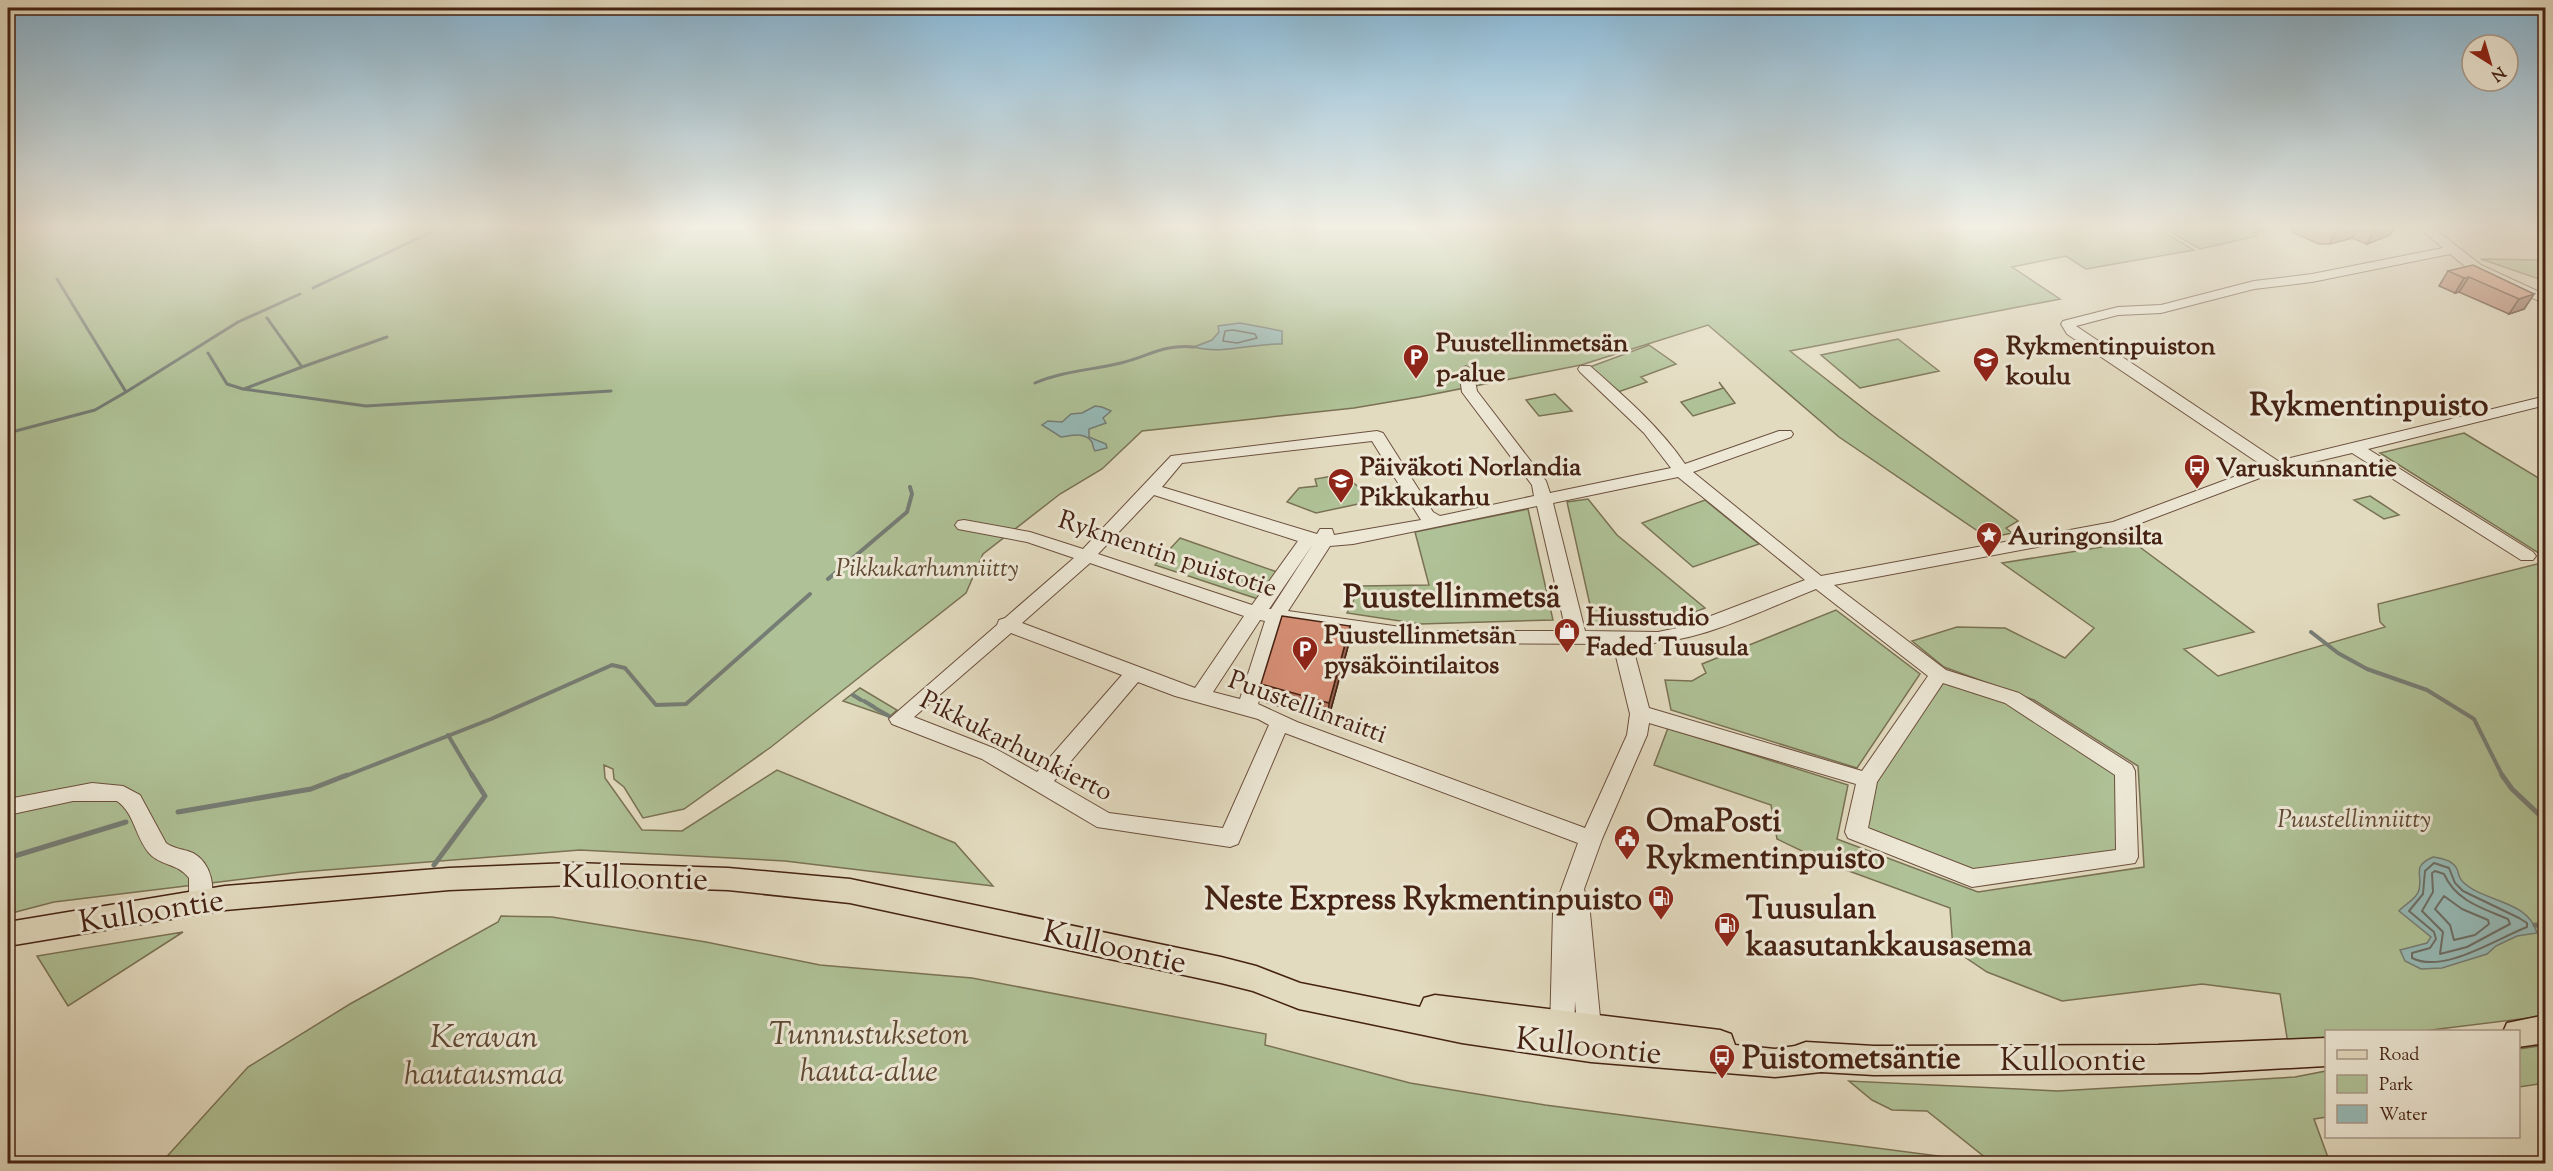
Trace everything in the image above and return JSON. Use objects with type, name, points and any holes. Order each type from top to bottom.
[{"type":"main road","name":"Kulloontie","points":[[8,934],[200,902],[316,889],[449,879],[572,874],[728,879],[850,891],[1036,928],[1256,979],[1302,983],[1576,1036],[1775,1062],[1820,1058],[2097,1060],[2276,1057],[2325,1052]]},
{"type":"main road","points":[[2520,1033],[2546,1029]]},
{"type":"street","points":[[2275,467],[2072,331],[2068,324],[2118,311],[2161,309],[2254,285],[2282,282]]},
{"type":"street","points":[[2506,282],[2546,300]]},
{"type":"street","points":[[1585,369],[1633,413],[1673,457],[1681,471],[1818,582],[1939,675],[2012,698],[2125,771],[2127,857],[1972,878],[1856,832],[1867,780],[1939,675]]},
{"type":"street","points":[[1466,370],[1466,381],[1470,392],[1540,485],[1577,636]]},
{"type":"street","name":"Rykmentin puistotie","points":[[964,525],[1009,531],[1255,613],[1413,636],[1621,638],[1679,635],[1818,582],[2102,531],[2140,521],[2275,467],[2352,446],[2546,400]]},
{"type":"street","points":[[1151,489],[1314,537],[1353,539],[1681,471],[1785,434]]},
{"type":"street","points":[[1006,624],[1086,556],[1177,459],[1377,436],[1427,516],[1436,520]]},
{"type":"street","points":[[2352,446],[2527,556]]},
{"type":"street","points":[[1200,696],[1266,615],[1314,537]]},
{"type":"street","points":[[1247,707],[1266,615]]},
{"type":"street","name":"Puustellinraitti","points":[[1006,624],[1200,696],[1247,707],[1280,722],[1591,839]]},
{"type":"street","name":"Pikkukarhunkierto","points":[[1006,624],[899,718],[989,754],[1105,821],[1230,838],[1280,722]]},
{"type":"street","points":[[1576,1036],[1579,913],[1572,886],[1637,735],[1640,714],[1621,638]]},
{"type":"street","points":[[1041,783],[1135,673]]},
{"type":"street","points":[[1640,714],[1665,719],[1867,780]]},
{"type":"street","points":[[8,807],[82,792],[113,790],[130,797],[144,816],[150,838],[159,852],[187,860],[200,875],[200,902]]},
{"type":"green space","name":"Pikkukarhunniitty","points":[[8,282],[2034,282],[2060,299],[1790,351],[1872,415],[2018,521],[2006,528],[2012,533],[1988,538],[1839,437],[1708,325],[1581,365],[1419,397],[1354,408],[1142,431],[1102,469],[1060,494],[983,554],[966,593],[771,747],[684,809],[643,818],[624,787],[614,779],[613,769],[604,765],[605,778],[642,830],[682,831],[777,770],[955,843],[993,886],[785,861],[580,850],[301,872],[54,902],[8,914]]},
{"type":"green space","points":[[1898,339],[1939,371],[1860,388],[1821,355]]},
{"type":"green space","points":[[1649,345],[1676,364],[1641,377],[1647,382],[1618,392],[1587,368]]},
{"type":"green space","points":[[1719,382],[1735,403],[1693,416],[1681,402],[1723,388]]},
{"type":"green space","points":[[1555,394],[1572,411],[1539,416],[1526,400]]},
{"type":"green space","points":[[2464,433],[2545,482],[2545,557],[2380,453]]},
{"type":"green space","points":[[1344,474],[1366,494],[1358,504],[1316,513],[1287,502],[1299,488],[1317,486],[1315,479]]},
{"type":"green space","points":[[2370,496],[2399,515],[2384,519],[2354,500]]},
{"type":"green space","points":[[1588,499],[1617,535],[1705,608],[1667,623],[1652,618],[1594,623],[1567,502]]},
{"type":"green space","points":[[1705,500],[1759,544],[1693,567],[1642,523]]},
{"type":"green space","points":[[1528,509],[1553,620],[1420,624],[1347,613],[1361,586],[1429,585],[1415,532]]},
{"type":"green space","points":[[1180,538],[1277,572],[1258,599],[1155,565]]},
{"type":"green space","name":"Puustellinniitty","points":[[2133,542],[2254,632],[2184,649],[2218,676],[2385,627],[2380,622],[2378,604],[2545,562],[2545,1016],[2431,1030],[2325,1030],[2325,1040],[2288,1044],[2280,994],[2202,984],[2062,1001],[1987,972],[1953,949],[1950,908],[1827,863],[1777,839],[1771,805],[1654,765],[1668,728],[1848,785],[1837,839],[1978,892],[2144,867],[2138,766],[2034,700],[1944,667],[1912,641],[1957,627],[2005,628],[2065,658],[2094,628],[2002,563]]},
{"type":"green space","points":[[1836,610],[1920,674],[1857,768],[1671,710],[1665,680],[1692,681],[1706,673],[1702,664]]},
{"type":"green space","points":[[1944,682],[2013,703],[2116,770],[2119,853],[1969,870],[1864,828],[1874,782]]},
{"type":"green space","points":[[860,688],[897,710],[889,717],[843,701]]},
{"type":"green space","points":[[501,916],[552,917],[706,942],[820,965],[972,978],[1266,1034],[1265,1045],[1410,1083],[1545,1105],[1992,1163],[161,1163],[248,1067],[350,1004],[498,922]]},
{"type":"green space","points":[[183,932],[68,1006],[37,956]]},
{"type":"green space","points":[[2545,1045],[2545,1083],[2520,1087],[2520,1049]]},
{"type":"green space","points":[[2325,1071],[2325,1117],[2314,1119],[2330,1163],[1992,1163],[1927,1111],[1892,1110],[1872,1100],[1849,1081],[2058,1091],[2295,1077]]},
{"type":"water","points":[[1240,323],[1282,331],[1282,344],[1216,350],[1194,347],[1212,340],[1219,332],[1218,326]]},
{"type":"water","points":[[1095,406],[1111,411],[1103,418],[1106,423],[1089,429],[1089,437],[1106,444],[1107,448],[1095,451],[1092,442],[1085,436],[1061,437],[1042,425],[1048,421],[1062,422],[1071,414],[1082,413]]},
{"type":"water","points":[[2433,857],[2453,863],[2461,880],[2471,888],[2515,907],[2532,922],[2537,933],[2517,936],[2496,946],[2487,954],[2442,968],[2421,969],[2405,961],[2400,950],[2427,943],[2431,937],[2399,911],[2418,893],[2420,867]]},
{"type":"building","points":[[2480,282],[2508,282],[2534,294],[2519,299]]},
{"type":"building","name":"Puustellinmetsän pysäköintilaitos","points":[[1282,616],[1350,626],[1329,703],[1261,684]]},
{"type":"waterway","points":[[59,282],[126,392]]},
{"type":"waterway","points":[[313,288],[326,282]]},
{"type":"waterway","points":[[126,392],[238,322],[300,294]]},
{"type":"waterway","points":[[267,318],[302,367]]},
{"type":"waterway","points":[[302,367],[387,337]]},
{"type":"waterway","points":[[1035,383],[1066,373],[1121,363],[1165,349],[1194,347]]},
{"type":"waterway","points":[[208,353],[227,384],[243,389],[366,406],[611,391]]},
{"type":"waterway","points":[[244,389],[302,367]]},
{"type":"waterway","points":[[8,433],[95,410],[126,392]]},
{"type":"waterway","points":[[828,579],[907,512],[912,494],[910,487]]},
{"type":"waterway","points":[[448,736],[612,665],[625,668],[656,705],[686,704],[810,594]]},
{"type":"waterway","points":[[2311,632],[2338,653],[2367,669],[2427,690],[2474,719],[2502,775]]},
{"type":"waterway","points":[[853,695],[861,700]]},
{"type":"waterway","points":[[864,701],[874,707]]},
{"type":"waterway","points":[[875,708],[889,716]]},
{"type":"waterway","points":[[343,777],[448,736]]},
{"type":"waterway","points":[[448,736],[473,777]]},
{"type":"waterway","points":[[178,812],[311,789],[347,775]]},
{"type":"waterway","points":[[434,865],[485,796],[472,775]]},
{"type":"waterway","points":[[2502,775],[2512,789],[2546,821]]},
{"type":"waterway","points":[[8,858],[126,822]]},
{"type":"waterway","points":[[2535,925],[2546,926]]},
{"type":"place","name":"Puustellinmetsän p-alue","points":[[1416,380]]},
{"type":"place","name":"Rykmentinpuiston koulu","points":[[1986,383]]},
{"type":"place","name":"Varuskunnantie","points":[[2197,490]]},
{"type":"place","name":"Päiväkoti Norlandia Pikkukarhu","points":[[1341,504]]},
{"type":"place","name":"Auringonsilta","points":[[1989,558]]},
{"type":"place","name":"Hiusstudio Faded Tuusula","points":[[1567,654]]},
{"type":"place","name":"Puustellinmetsän pysäköintilaitos","points":[[1305,672]]},
{"type":"place","name":"OmaPosti Rykmentinpuisto","points":[[1627,861]]},
{"type":"place","name":"Neste Express Rykmentinpuisto","points":[[1661,921]]},
{"type":"place","name":"Tuusulan kaasutankkausasema","points":[[1727,948]]},
{"type":"place","name":"Puistometsäntie","points":[[1722,1080]]},
{"type":"district","name":"Rykmentinpuisto","points":[[2369,404]]},
{"type":"district","name":"Puustellinmetsä","points":[[1452,596]]},
{"type":"park label","name":"Tunnustukseton hauta-alue","points":[[869,1052]]},
{"type":"park label","name":"Keravan hautausmaa","points":[[484,1054]]}]
